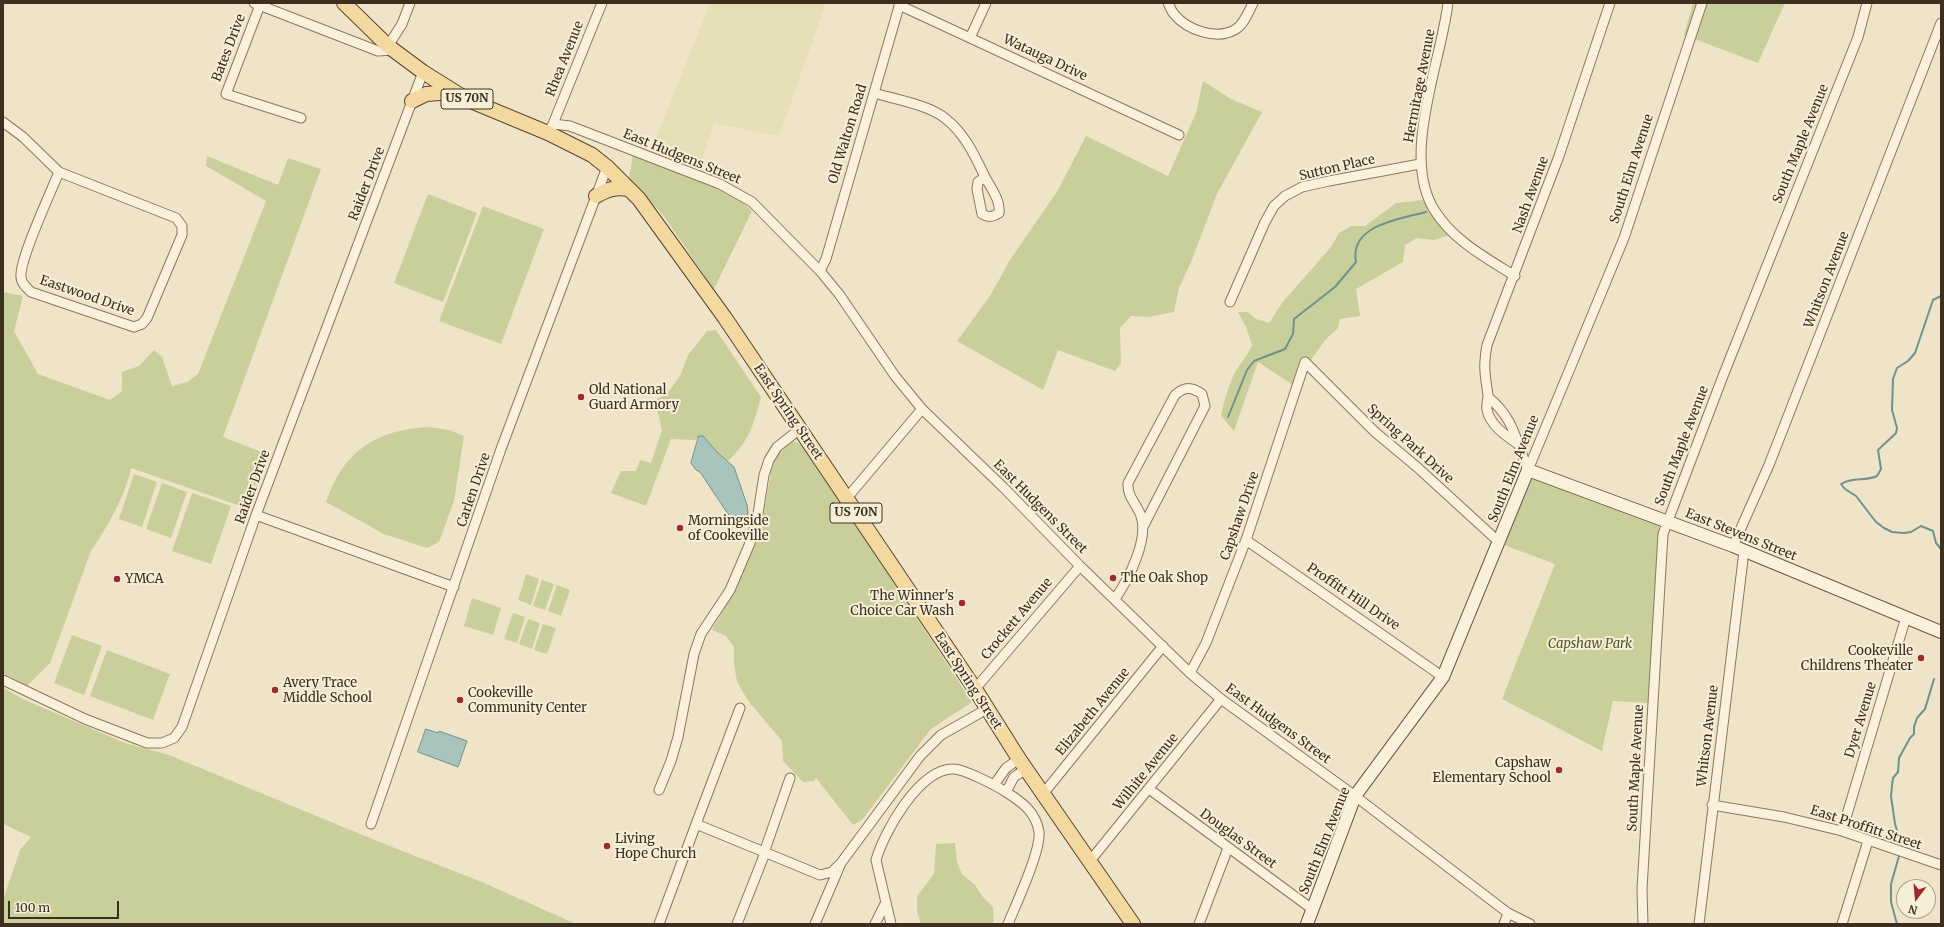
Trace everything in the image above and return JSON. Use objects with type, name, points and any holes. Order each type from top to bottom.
[{"type":"main road","name":"East Spring Street","points":[[344,3],[391,48],[423,72],[454,92],[493,111],[550,129],[592,155],[607,167],[639,199],[725,318],[975,689],[1023,764],[1133,924]]},
{"type":"main road","points":[[412,101],[426,94],[454,92]]},
{"type":"main road","points":[[596,196],[609,188],[616,187],[629,189]]},
{"type":"street","points":[[257,4],[378,51],[391,48],[410,3]]},
{"type":"street","name":"Rhea Avenue","points":[[550,129],[602,3]]},
{"type":"street","points":[[970,38],[986,3]]},
{"type":"street","points":[[1168,3],[1174,14],[1185,23],[1198,30],[1211,34],[1225,33],[1237,29],[1244,20],[1253,3]]},
{"type":"street","name":"Hermitage Avenue","points":[[1448,3],[1446,20],[1428,97],[1420,164],[1424,191],[1435,211],[1451,231],[1479,254],[1515,276]]},
{"type":"street","name":"Nash Avenue","points":[[1518,444],[1504,435],[1493,421],[1487,410],[1488,397],[1483,364],[1487,346],[1515,276],[1559,156],[1610,3]]},
{"type":"street","name":"South Elm Avenue","points":[[1307,924],[1355,796],[1443,677],[1624,238],[1702,3]]},
{"type":"street","name":"South Maple Avenue","points":[[1643,924],[1642,889],[1663,534],[1667,520],[1858,37],[1867,3]]},
{"type":"street","name":"Bates Drive","points":[[257,4],[226,94],[301,118]]},
{"type":"street","name":"Watauga Drive","points":[[899,4],[1179,135]]},
{"type":"street","name":"Old Walton Road","points":[[820,271],[826,259],[899,4]]},
{"type":"street","name":"Whitson Avenue","points":[[1699,924],[1739,549],[1768,465],[1941,23]]},
{"type":"street","name":"Raider Drive","points":[[3,680],[85,719],[147,743],[162,743],[174,738],[182,727],[256,515],[423,72]]},
{"type":"street","points":[[874,93],[926,109],[945,118],[959,131],[971,149],[985,177]]},
{"type":"street","name":"Eastwood Drive","points":[[3,122],[23,137],[59,172],[176,218],[182,226],[182,236],[147,318],[142,324],[134,327],[31,292],[25,286],[21,278],[23,261],[59,172]]},
{"type":"street","name":"East Hudgens Street","points":[[550,129],[570,126],[720,184],[752,202],[820,271],[860,324],[895,376],[922,409],[1003,487],[1080,566],[1190,674],[1221,699],[1355,796],[1508,913],[1530,924]]},
{"type":"street","name":"Sutton Place","points":[[1230,302],[1265,222],[1274,206],[1285,196],[1302,187],[1329,180],[1420,164]]},
{"type":"street","name":"Carlen Drive","points":[[371,824],[507,435],[607,167]]},
{"type":"street","name":"Capshaw Drive","points":[[1190,674],[1206,643],[1246,540],[1305,362]]},
{"type":"street","name":"Spring Park Drive","points":[[1305,362],[1375,432],[1417,467],[1499,542]]},
{"type":"street","points":[[1115,600],[1132,570],[1143,527],[1205,406],[1202,394],[1196,390],[1190,388],[1182,389],[1175,395],[1128,483],[1129,495],[1138,508],[1143,527]]},
{"type":"street","points":[[1488,397],[1498,405],[1512,425],[1528,470]]},
{"type":"street","points":[[847,498],[922,409]]},
{"type":"street","points":[[659,790],[671,761],[678,738],[694,654],[701,634],[730,590],[750,543],[758,520],[764,475],[769,460],[776,447],[800,429]]},
{"type":"street","name":"East Stevens Street","points":[[1528,470],[1667,520],[1941,632]]},
{"type":"street","points":[[256,515],[454,587]]},
{"type":"street","name":"Proffitt Hill Drive","points":[[1246,540],[1443,677]]},
{"type":"street","name":"Crockett Avenue","points":[[975,689],[1080,566]]},
{"type":"street","name":"Dyer Avenue","points":[[1842,831],[1906,617]]},
{"type":"street","name":"Elizabeth Avenue","points":[[1044,794],[1163,646]]},
{"type":"street","name":"Wilhite Avenue","points":[[1090,861],[1221,699]]},
{"type":"street","points":[[659,924],[740,708]]},
{"type":"street","points":[[696,824],[820,875],[832,872],[841,863],[935,740],[987,708]]},
{"type":"street","points":[[994,785],[1006,768],[1023,764]]},
{"type":"street","points":[[1006,792],[1023,764]]},
{"type":"street","points":[[891,924],[876,860],[883,840],[915,789],[931,775],[952,769],[994,785],[1006,792],[1032,812],[1039,834],[1035,855],[1008,924]]},
{"type":"street","points":[[737,924],[765,853],[790,778]]},
{"type":"street","name":"Douglas Street","points":[[1149,789],[1312,909]]},
{"type":"street","name":"East Proffitt Street","points":[[1712,805],[1784,817],[1842,831],[1941,866]]},
{"type":"street","points":[[1842,924],[1868,841]]},
{"type":"street","points":[[1199,924],[1228,848]]},
{"type":"street","points":[[815,924],[841,863]]},
{"type":"street","points":[[875,924],[886,902]]},
{"type":"street","points":[[1504,924],[1508,913]]},
{"type":"shaded area","points":[[708,3],[826,3],[779,136],[714,123],[698,171],[650,153],[709,7]]},
{"type":"green space","points":[[1693,3],[1785,3],[1758,63],[1684,35]]},
{"type":"green space","points":[[1203,81],[1231,99],[1262,112],[1217,194],[1191,262],[1179,288],[1174,312],[1148,317],[1131,316],[1120,328],[1121,363],[1115,371],[1058,350],[1043,390],[957,341],[990,296],[1010,260],[1058,190],[1086,136],[1168,176],[1196,113]]},
{"type":"green space","points":[[633,155],[679,172],[728,194],[752,211],[714,289],[663,215],[629,178]]},
{"type":"green space","points":[[207,156],[278,185],[288,158],[321,169],[223,437],[269,455],[249,509],[131,468],[125,489],[115,511],[91,551],[50,663],[27,686],[3,673],[3,292],[23,296],[14,331],[38,374],[110,400],[122,391],[122,372],[139,366],[154,350],[162,357],[172,386],[187,382],[198,374],[266,201],[206,166]]},
{"type":"green space","points":[[428,194],[477,213],[443,302],[394,283]]},
{"type":"green space","points":[[1423,200],[1431,214],[1450,235],[1434,240],[1417,238],[1405,245],[1403,262],[1356,289],[1360,316],[1340,319],[1338,328],[1325,340],[1311,360],[1302,358],[1293,385],[1258,362],[1234,431],[1221,416],[1230,383],[1252,345],[1246,327],[1238,312],[1248,312],[1256,319],[1269,323],[1282,303],[1331,247],[1339,233],[1351,226],[1365,226],[1396,203]]},
{"type":"green space","points":[[483,206],[544,229],[501,344],[439,321]]},
{"type":"green space","points":[[716,330],[761,397],[753,424],[746,439],[728,461],[717,452],[703,436],[699,436],[696,440],[671,439],[646,506],[611,493],[621,471],[636,471],[640,460],[651,463],[662,430],[655,401],[669,391],[680,376],[688,355],[707,331]]},
{"type":"green space","points":[[428,427],[449,430],[464,436],[454,501],[439,542],[427,548],[384,534],[326,502],[333,484],[342,469],[364,446],[393,433],[409,429]]},
{"type":"green space","points":[[794,441],[805,447],[972,702],[931,729],[862,820],[853,825],[816,778],[814,781],[803,782],[783,761],[782,741],[749,702],[737,682],[734,664],[734,647],[726,636],[712,630],[740,580],[761,528],[772,466],[778,455],[786,446]]},
{"type":"green space","points":[[134,474],[157,482],[142,527],[119,519]]},
{"type":"green space","name":"Capshaw Park","points":[[1534,478],[1658,523],[1659,527],[1648,703],[1613,701],[1602,751],[1502,699],[1555,564],[1504,545],[1528,483]]},
{"type":"green space","points":[[162,483],[187,492],[171,538],[146,529]]},
{"type":"green space","points":[[192,493],[231,506],[211,564],[172,551]]},
{"type":"green space","points":[[526,574],[539,579],[531,605],[518,600]]},
{"type":"green space","points":[[542,580],[554,584],[545,610],[533,606]]},
{"type":"green space","points":[[557,585],[570,590],[561,616],[548,611]]},
{"type":"green space","points":[[472,598],[501,608],[493,635],[464,626]]},
{"type":"green space","points":[[513,613],[525,617],[517,643],[504,639]]},
{"type":"green space","points":[[528,619],[540,623],[532,649],[519,644]]},
{"type":"green space","points":[[543,624],[556,628],[547,654],[534,650]]},
{"type":"green space","points":[[72,635],[102,646],[84,695],[54,683]]},
{"type":"green space","points":[[107,650],[170,674],[153,720],[90,696]]},
{"type":"green space","points":[[3,688],[27,701],[125,743],[169,755],[382,843],[482,882],[576,924],[3,924],[3,900],[20,850],[31,837],[3,824]]},
{"type":"green space","points":[[955,843],[957,862],[962,874],[975,885],[982,896],[993,907],[994,924],[921,924],[917,912],[917,896],[934,874],[936,844]]},
{"type":"water","points":[[699,436],[703,436],[717,452],[734,467],[747,505],[747,519],[740,522],[730,517],[700,472],[696,470],[691,463]]},
{"type":"water","points":[[426,729],[438,733],[439,731],[467,741],[458,767],[418,752]]},
{"type":"waterway","points":[[1228,417],[1247,370],[1254,361],[1285,349],[1293,334],[1294,319],[1335,287],[1356,262],[1356,250],[1360,240],[1368,232],[1379,226],[1391,221],[1426,212]]},
{"type":"waterway","points":[[1941,296],[1933,300],[1915,353],[1908,361],[1897,368],[1893,379],[1892,410],[1897,428],[1896,433],[1878,450],[1881,469],[1877,476],[1872,478],[1850,480],[1841,484],[1845,489],[1856,496],[1876,522],[1884,528],[1892,532],[1904,533],[1911,532],[1921,526],[1933,531],[1936,543],[1941,549]]},
{"type":"waterway","points":[[1900,848],[1901,843],[1895,824],[1891,796],[1893,778],[1898,772],[1899,758],[1910,738],[1914,734],[1914,727],[1917,718],[1925,709],[1934,679]]},
{"type":"waterway","points":[[1897,924],[1891,902],[1891,884],[1899,856]]},
{"type":"place","name":"Old National Guard Armory","points":[[581,397]]},
{"type":"place","name":"Morningside of Cookeville","points":[[680,528]]},
{"type":"place","name":"The Oak Shop","points":[[1113,578]]},
{"type":"place","name":"YMCA","points":[[117,579]]},
{"type":"place","name":"The Winner's Choice Car Wash","points":[[962,603]]},
{"type":"place","name":"Cookeville Childrens Theater","points":[[1921,658]]},
{"type":"place","name":"Avery Trace Middle School","points":[[275,690]]},
{"type":"place","name":"Cookeville Community Center","points":[[460,700]]},
{"type":"place","name":"Capshaw Elementary School","points":[[1559,770]]},
{"type":"place","name":"Living Hope Church","points":[[607,846]]}]
